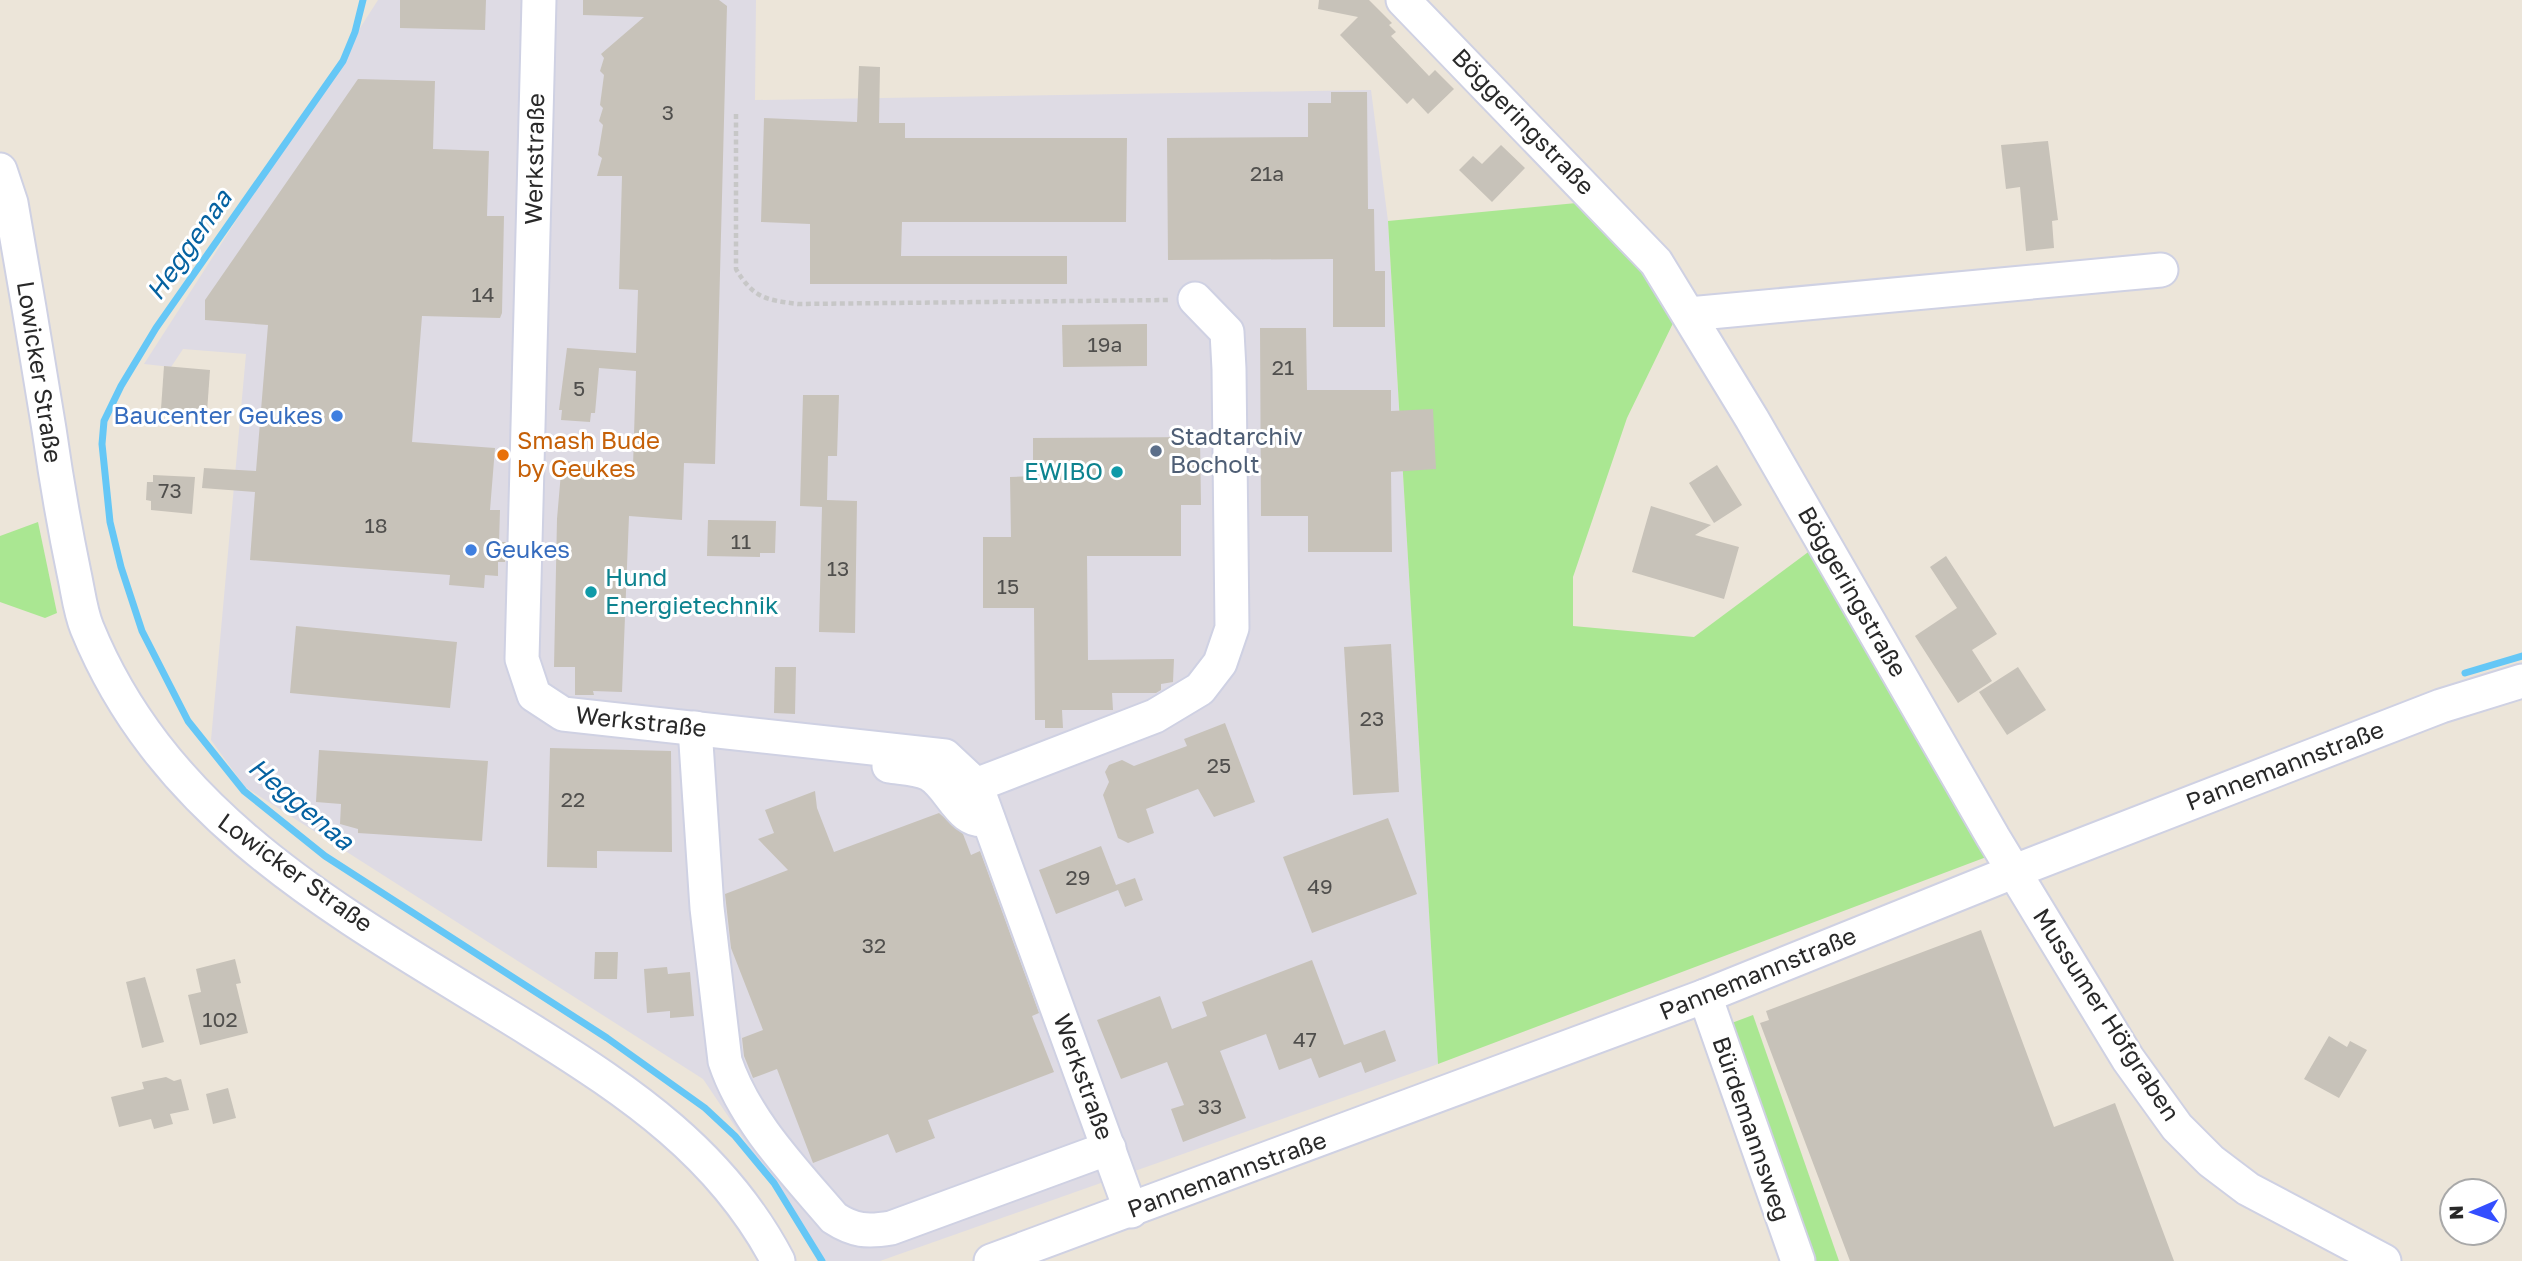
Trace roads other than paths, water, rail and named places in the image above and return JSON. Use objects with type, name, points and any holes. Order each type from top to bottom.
[{"type":"street","name":"Werkstraße","points":[[539,0],[522,659],[534,695],[563,713],[695,736],[945,756],[976,785],[1132,1211]]},
{"type":"street","name":"Böggeringstraße","points":[[1403,0],[1656,262],[2015,871]]},
{"type":"street","name":"Lowicker Straße","points":[[0,170],[11,203],[59,502],[86,626],[141,731],[207,807],[327,902],[569,1054],[650,1109],[700,1153],[737,1198],[778,1261]]},
{"type":"street","points":[[1689,314],[2161,270]]},
{"type":"street","points":[[976,785],[1155,716],[1200,690],[1220,663],[1232,628],[1227,332],[1195,299]]},
{"type":"street","name":"Pannemannstraße","points":[[991,1261],[1132,1211],[1705,996],[2015,871],[2441,706],[2522,681]]},
{"type":"street","points":[[988,819],[978,821],[969,818],[940,783],[928,774],[912,769],[695,736],[707,908],[725,1061],[731,1082],[747,1109],[834,1218],[850,1228],[867,1232],[891,1228],[1109,1148]]},
{"type":"street","name":"Mussumer Höfgraben","points":[[2015,871],[2129,1059],[2177,1127],[2211,1161],[2248,1189],[2384,1261]]},
{"type":"street","name":"Bürdemannsweg","points":[[1705,996],[1798,1261]]},
{"type":"waterway","name":"Heggenaa","points":[[363,0],[355,32],[343,61],[156,328],[121,386],[104,421],[102,444],[110,522],[121,567],[142,631],[188,721],[244,791],[325,856],[607,1038],[705,1108],[735,1136],[774,1183],[822,1261]]},
{"type":"waterway","points":[[2465,673],[2522,656]]},
{"type":"place","name":"Baucenter Geukes","points":[[337,416]]},
{"type":"place","name":"Stadtarchiv Bocholt","points":[[1156,451]]},
{"type":"place","name":"Smash Bude by Geukes","points":[[503,455]]},
{"type":"place","name":"EWIBO","points":[[1117,472]]},
{"type":"place","name":"Geukes","points":[[471,550]]},
{"type":"place","name":"Hund Energietechnik","points":[[591,592]]}]
